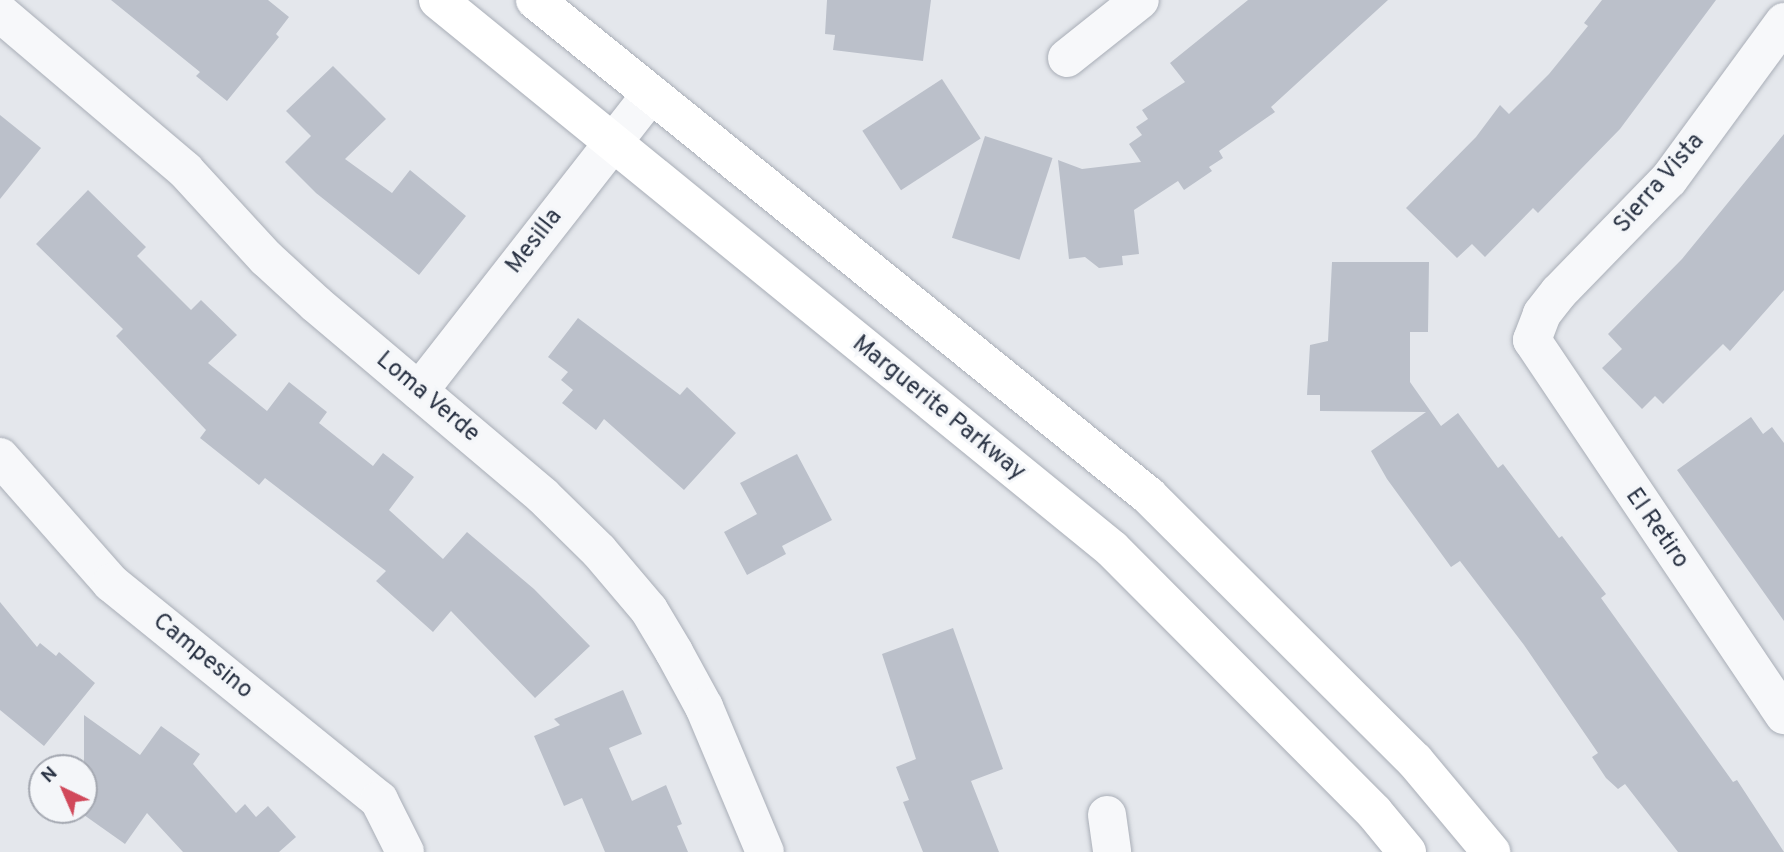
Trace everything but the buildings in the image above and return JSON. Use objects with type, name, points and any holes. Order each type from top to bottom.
[{"type":"main road","name":"Marguerite Parkway","points":[[438,0],[611,145],[1112,549],[1374,812],[1407,852]]},
{"type":"main road","points":[[535,0],[1149,496],[1415,761],[1491,852]]},
{"type":"street","points":[[1067,58],[1140,0]]},
{"type":"street","name":"Loma Verde","points":[[0,13],[185,170],[266,258],[543,496],[599,551],[649,610],[704,707],[765,852]]},
{"type":"street","name":"Sierra Vista","points":[[1532,340],[1542,314],[1559,292],[1669,178],[1784,22]]},
{"type":"street","name":"Mesilla","points":[[419,391],[651,94]]},
{"type":"street","name":"El Retiro","points":[[1532,340],[1784,715]]},
{"type":"street","name":"Campesino","points":[[0,457],[111,583],[379,800],[405,852]]},
{"type":"street","points":[[1107,815],[1112,852]]}]
